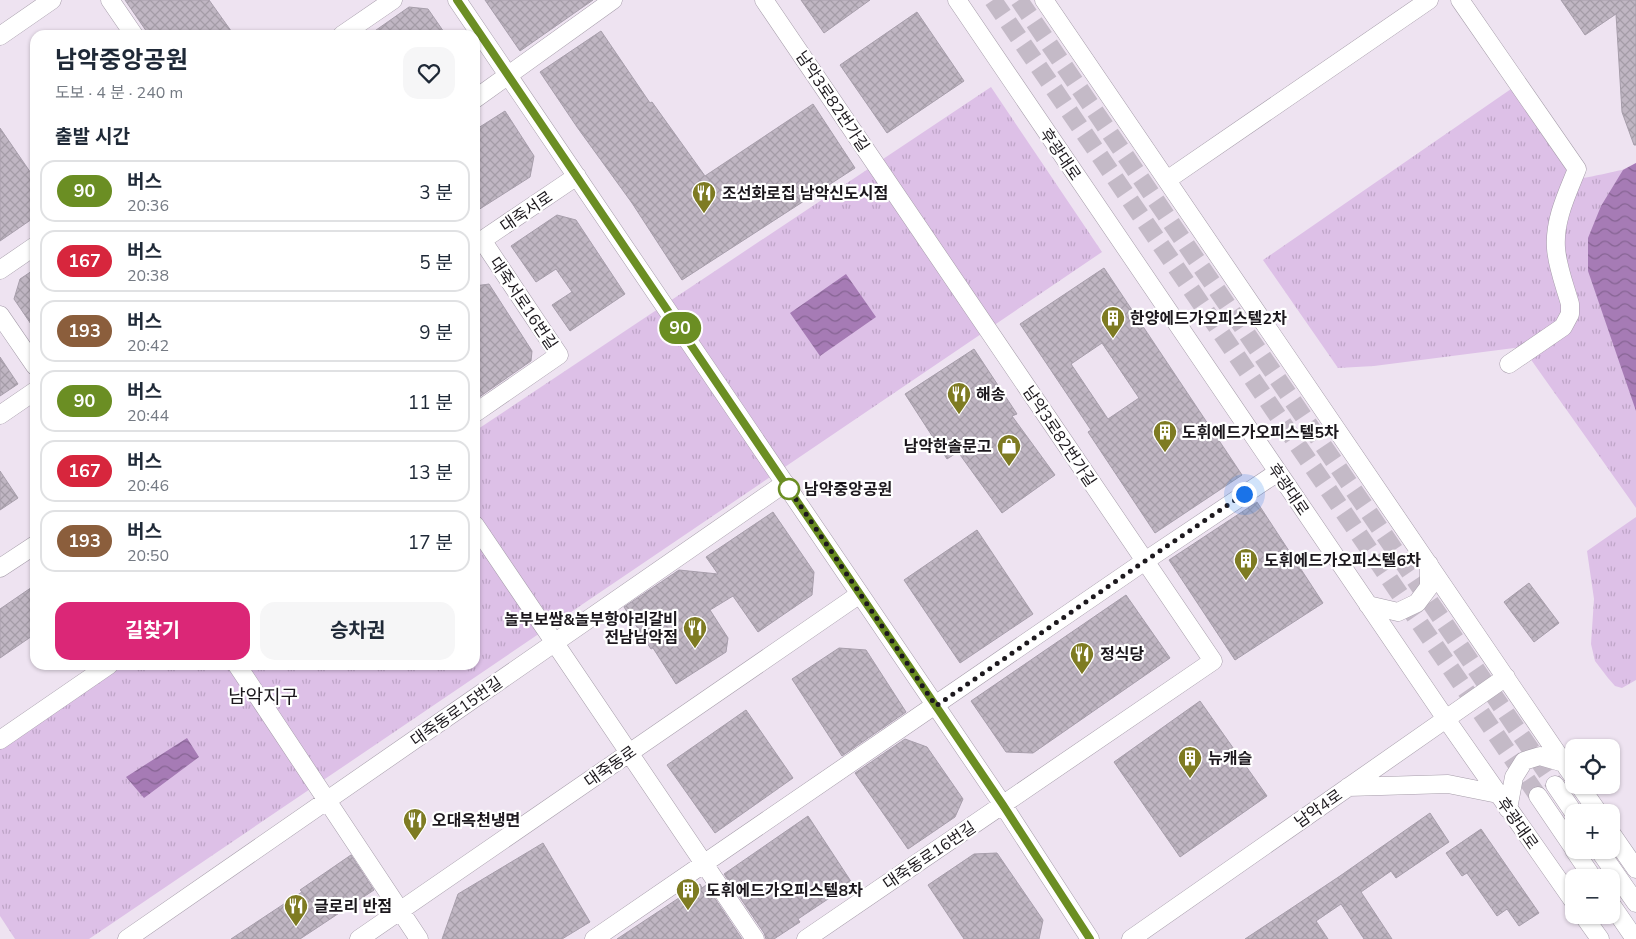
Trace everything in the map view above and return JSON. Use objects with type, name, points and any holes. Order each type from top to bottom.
[{"type":"street","points":[[0,36],[52,0]]},
{"type":"street","points":[[110,0],[131,30]]},
{"type":"street","points":[[349,30],[393,0]]},
{"type":"street","points":[[457,0],[478,30]]},
{"type":"street","points":[[480,96],[613,0]]},
{"type":"street","name":"남악3로82번가길","points":[[764,0],[1213,661],[1003,805]]},
{"type":"street","name":"후광대로","points":[[956,0],[1446,719],[1565,889]]},
{"type":"street","points":[[1044,0],[1565,764]]},
{"type":"street","points":[[1167,180],[1429,0]]},
{"type":"street","points":[[1460,0],[1577,169],[1559,217],[1556,235],[1556,249],[1570,304],[1570,314],[1563,327],[1509,364]]},
{"type":"street","points":[[480,34],[1003,805],[1090,939]]},
{"type":"street","name":"대죽서로","points":[[480,242],[577,176]]},
{"type":"street","name":"대죽서로16번길","points":[[480,246],[559,355],[480,410]]},
{"type":"street","points":[[0,270],[30,249]]},
{"type":"street","points":[[0,315],[30,359]]},
{"type":"street","points":[[0,415],[30,394]]},
{"type":"street","points":[[594,939],[1278,472]]},
{"type":"street","name":"대죽동로15번길","points":[[127,939],[785,483]]},
{"type":"street","points":[[480,532],[755,939]]},
{"type":"street","points":[[0,568],[30,548]]},
{"type":"street","points":[[1368,605],[1398,612],[1417,603],[1429,587],[1429,564]]},
{"type":"street","name":"대죽동로","points":[[359,939],[860,594]]},
{"type":"street","points":[[0,740],[101,670]]},
{"type":"street","points":[[240,670],[419,939]]},
{"type":"street","name":"남악4로","points":[[1131,939],[1506,677]]},
{"type":"street","points":[[1508,809],[1514,777],[1524,761],[1540,756],[1565,768]]},
{"type":"street","points":[[1348,787],[1448,784],[1498,794]]},
{"type":"street","points":[[1555,785],[1568,804]]},
{"type":"street","name":"후광대로","points":[[1538,796],[1565,836]]},
{"type":"street","name":"대죽동로16번길","points":[[806,939],[1003,805]]},
{"type":"street","points":[[1620,846],[1636,869]]},
{"type":"street","points":[[1605,859],[1636,903]]},
{"type":"street","points":[[1620,917],[1635,939]]},
{"type":"street","points":[[1589,924],[1600,939]]},
{"type":"green space","points":[[991,87],[1102,252],[89,939],[15,939],[0,916],[0,748],[117,670],[480,670],[480,428]]},
{"type":"green space","points":[[1511,89],[1555,152],[1573,174],[1580,178],[1593,176],[1622,170],[1636,163],[1636,508],[1522,347],[1374,366],[1338,368],[1263,260]]},
{"type":"green space","points":[[1636,517],[1636,680],[1622,688],[1615,686],[1595,661],[1591,644],[1594,599],[1587,551]]},
{"type":"water","points":[[1636,163],[1636,411],[1588,271],[1588,238],[1601,206],[1623,170]]},
{"type":"water","points":[[846,274],[876,317],[820,356],[790,313]]},
{"type":"water","points":[[187,738],[199,757],[144,798],[126,777]]},
{"type":"building","points":[[125,0],[209,0],[230,30],[146,30]]},
{"type":"building","points":[[485,0],[593,0],[520,51]]},
{"type":"building","points":[[801,0],[870,0],[824,33]]},
{"type":"building","points":[[1561,0],[1636,0],[1636,145],[1634,145],[1622,112],[1616,14],[1585,35]]},
{"type":"building","points":[[409,7],[428,9],[443,30],[376,30]]},
{"type":"building","points":[[917,12],[964,81],[887,133],[840,65]]},
{"type":"building","points":[[601,31],[650,103],[652,102],[705,176],[813,104],[855,168],[682,280],[632,203],[540,72]]},
{"type":"building","points":[[505,111],[534,156],[530,177],[480,209],[480,127]]},
{"type":"building","points":[[0,128],[30,172],[30,220],[0,241]]},
{"type":"building","points":[[557,215],[576,220],[625,294],[570,331],[552,305],[572,292],[556,269],[536,282],[511,246]]},
{"type":"building","points":[[1104,268],[1242,475],[1155,533],[1088,432],[1091,430],[1020,324]],"holes":[[[1102,343],[1139,398],[1108,419],[1071,364]]]},
{"type":"building","points":[[30,272],[30,323],[14,299],[20,279]]},
{"type":"building","points":[[489,284],[532,351],[531,361],[480,397],[480,285]]},
{"type":"building","points":[[974,349],[1017,414],[1012,416],[1055,475],[1002,513],[958,452],[947,459],[905,394]]},
{"type":"building","points":[[0,357],[18,384],[0,396]]},
{"type":"building","points":[[0,471],[18,498],[0,510]]},
{"type":"building","name":"도휘에드가오피스텔6차","points":[[1257,502],[1323,603],[1235,660],[1169,560]]},
{"type":"building","points":[[773,512],[814,572],[812,595],[758,632],[733,596],[710,610],[728,638],[726,652],[676,684],[624,607],[679,570],[718,574],[706,557]]},
{"type":"building","points":[[977,530],[1033,614],[960,663],[904,580]]},
{"type":"building","points":[[1529,583],[1559,623],[1534,642],[1504,602]]},
{"type":"building","points":[[30,588],[30,637],[0,658],[0,609]]},
{"type":"building","points":[[1126,595],[1170,658],[1033,753],[1006,752],[971,701]]},
{"type":"building","points":[[839,648],[866,650],[906,712],[842,756],[792,679]]},
{"type":"building","name":"뉴캐슬","points":[[1200,701],[1267,796],[1180,857],[1114,762]]},
{"type":"building","points":[[746,710],[793,778],[715,833],[667,765]]},
{"type":"building","points":[[905,739],[927,747],[963,799],[955,817],[908,849],[855,773]]},
{"type":"building","points":[[1430,813],[1449,842],[1396,878],[1391,871],[1361,892],[1392,939],[1364,939],[1341,904],[1316,921],[1328,939],[1245,939],[1340,876]]},
{"type":"building","points":[[808,816],[852,883],[798,919],[800,922],[774,939],[766,939],[764,933],[724,874]]},
{"type":"building","points":[[1481,829],[1539,913],[1519,926],[1507,909],[1497,916],[1467,873],[1462,876],[1446,853]]},
{"type":"building","points":[[543,843],[590,922],[562,939],[442,939],[458,894]]},
{"type":"building","points":[[997,853],[1043,920],[1039,939],[964,939],[928,885],[974,854]]},
{"type":"building","points":[[351,855],[374,890],[300,939],[231,939],[302,892],[300,890]]},
{"type":"building","name":"도휘에드가오피스텔8차","points":[[700,884],[702,888],[706,885],[742,939],[617,939]]},
{"type":"tunnel","points":[[993,0],[1538,796]]},
{"type":"tunnel","points":[[1019,0],[1555,785]]},
{"type":"bus line","name":"90","points":[[457,0],[477,30]]},
{"type":"bus line","name":"90","points":[[480,34],[1003,805],[1090,939]]},
{"type":"place","name":"조선화로집 남악신도시점","points":[[704,214]]},
{"type":"place","name":"한양에드가오피스텔2차","points":[[1113,339]]},
{"type":"place","name":"해송","points":[[959,415]]},
{"type":"place","name":"도휘에드가오피스텔5차","points":[[1165,453]]},
{"type":"place","name":"남악한솔문고","points":[[1009,467]]},
{"type":"place","name":"남악중앙공원","points":[[789,489]]},
{"type":"place","name":"도휘에드가오피스텔6차","points":[[1246,581]]},
{"type":"place","name":"놀부보쌈&놀부항아리갈비 전남남악점","points":[[695,649]]},
{"type":"place","name":"정식당","points":[[1082,675]]},
{"type":"place","name":"뉴캐슬","points":[[1190,779]]},
{"type":"place","name":"오대옥천냉면","points":[[415,841]]},
{"type":"place","name":"도휘에드가오피스텔8차","points":[[688,911]]},
{"type":"place","name":"글로리 반점","points":[[296,927]]},
{"type":"district","name":"남악지구","points":[[263,696]]},
{"type":"route","points":[[789,489],[785,483],[936,706],[1244,494]]}]
